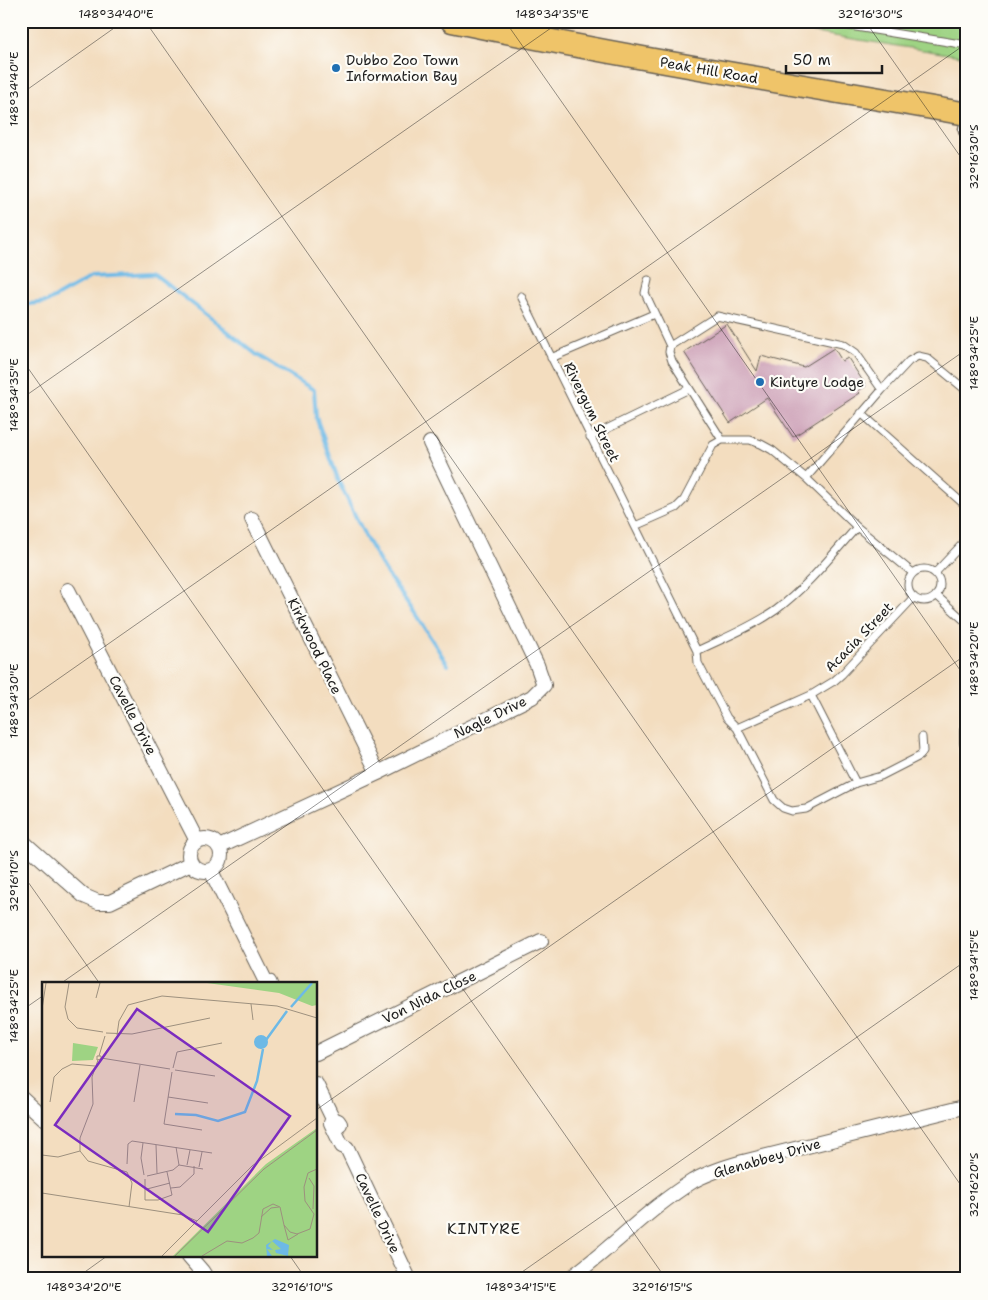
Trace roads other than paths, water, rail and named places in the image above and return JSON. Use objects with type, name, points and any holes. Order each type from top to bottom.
[{"type":"highway","name":"Peak Hill Road","points":[[452,21],[548,41],[967,114]]},
{"type":"street","name":"Nagle Drive","points":[[219,847],[532,697],[544,685],[537,665],[430,443]]},
{"type":"street","name":"Kirkwood Place","points":[[252,519],[378,772]]},
{"type":"street","name":"Cavelle Drive","points":[[68,590],[198,841]]},
{"type":"street","points":[[967,731],[967,744]]},
{"type":"street","points":[[202,839],[212,840],[221,851],[221,861],[211,870],[202,871],[197,869],[191,862],[189,853],[198,841],[202,839]]},
{"type":"street","points":[[21,840],[84,896],[98,902],[110,902],[124,896],[191,862]]},
{"type":"street","points":[[211,870],[266,982]]},
{"type":"street","name":"Von Nida Close","points":[[318,1052],[542,942]]},
{"type":"street","name":"Cavelle Drive","points":[[318,1088],[333,1118],[331,1123],[338,1139],[342,1146],[347,1148],[409,1279]]},
{"type":"street","points":[[21,1097],[42,1116]]},
{"type":"street","name":"Glenabbey Drive","points":[[569,1279],[660,1204],[694,1180],[716,1170],[967,1105]]},
{"type":"street","points":[[191,1258],[207,1279]]},
{"type":"lane","points":[[818,21],[967,45]]},
{"type":"lane","points":[[648,280],[645,293],[670,346],[672,361],[722,440]]},
{"type":"lane","name":"Rivergum Street","points":[[521,296],[697,650],[698,663],[726,718],[736,728],[774,800],[783,808],[792,811],[806,809],[856,783]]},
{"type":"lane","points":[[551,358],[654,314]]},
{"type":"lane","points":[[670,346],[717,316],[843,344],[856,353],[882,390]]},
{"type":"lane","points":[[806,478],[882,390],[909,361],[918,356],[927,358],[967,390]]},
{"type":"lane","points":[[590,437],[689,389]]},
{"type":"lane","points":[[861,413],[967,507]]},
{"type":"lane","points":[[635,526],[676,508],[684,500],[713,445],[722,440],[750,440],[772,450],[806,478],[856,527],[913,573]]},
{"type":"lane","points":[[697,650],[754,624],[776,610],[804,587],[856,527]]},
{"type":"lane","points":[[935,573],[967,539]]},
{"type":"lane","points":[[922,569],[931,570],[935,573],[940,581],[939,591],[936,595],[928,600],[918,599],[914,596],[909,582],[913,573],[922,569]]},
{"type":"lane","points":[[936,595],[967,623]]},
{"type":"lane","name":"Acacia Street","points":[[736,728],[811,694],[834,681],[914,596]]},
{"type":"lane","points":[[811,694],[856,783],[881,776],[920,756],[923,751],[922,737]]},
{"type":"waterway","points":[[21,305],[47,302],[91,277],[154,274],[257,355],[314,390],[316,417],[339,482],[367,540],[387,574],[448,665]]},
{"type":"place","name":"Dubbo Zoo Town Information Bay","points":[[336,68]]},
{"type":"place","name":"Kintyre Lodge","points":[[760,382]]},
{"type":"district","name":"KINTYRE","points":[[484,1229]]}]
